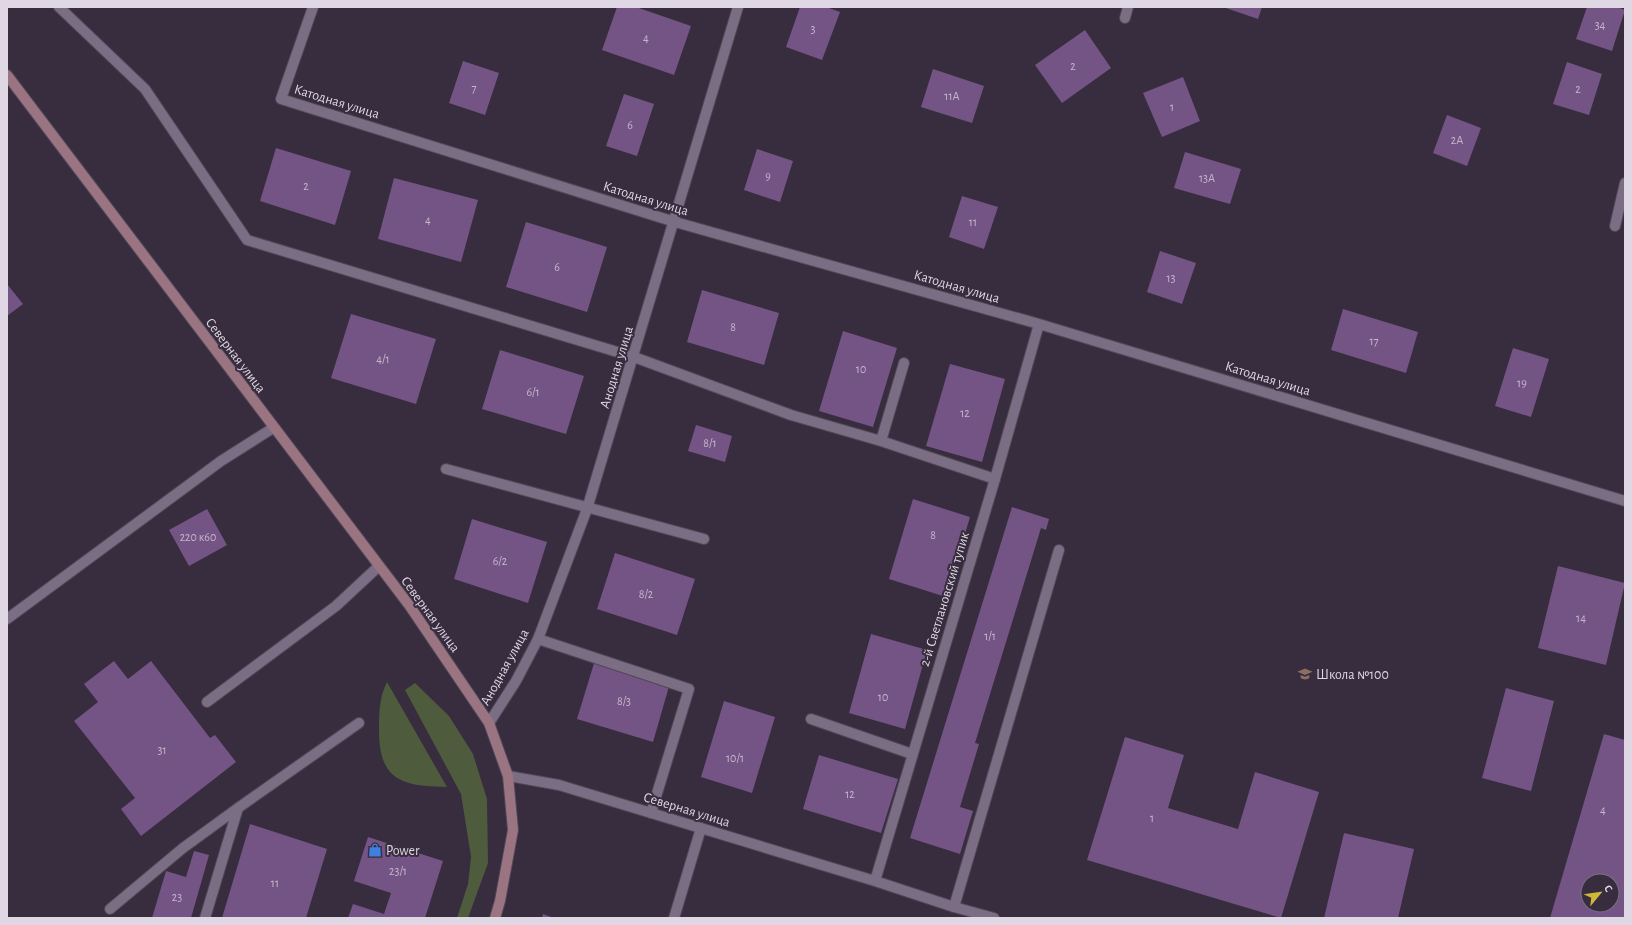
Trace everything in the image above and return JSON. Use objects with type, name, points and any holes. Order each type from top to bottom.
[{"type":"main road","name":"Северная улица","points":[[7,75],[273,428],[409,605],[489,723],[508,776]]},
{"type":"main road","points":[[495,918],[500,901],[513,830],[508,776]]},
{"type":"street","points":[[59,7],[145,89],[246,240],[634,356],[791,415],[881,441],[995,479]]},
{"type":"street","name":"Катодная улица","points":[[313,7],[282,99],[675,222],[1039,324],[1625,501]]},
{"type":"street","name":"Анодная улица","points":[[489,723],[516,681],[538,639],[587,509],[675,222],[738,7]]},
{"type":"street","points":[[1125,18],[1128,7]]},
{"type":"street","points":[[1615,226],[1625,182]]},
{"type":"street","name":"2-й Светлановский тупик","points":[[875,881],[995,479],[1039,324]]},
{"type":"street","points":[[881,441],[904,362]]},
{"type":"street","points":[[7,619],[221,461],[273,428]]},
{"type":"street","points":[[446,469],[587,509],[704,539]]},
{"type":"street","points":[[954,907],[1058,550]]},
{"type":"street","points":[[206,702],[336,606],[379,566]]},
{"type":"street","points":[[538,639],[689,689],[650,813]]},
{"type":"street","points":[[812,719],[912,754]]},
{"type":"street","points":[[110,908],[183,848],[358,723]]},
{"type":"street","name":"Северная улица","points":[[508,776],[559,785],[994,918]]},
{"type":"street","points":[[205,918],[238,808]]},
{"type":"street","points":[[674,918],[701,828]]},
{"type":"green space","points":[[387,682],[447,787],[417,785],[406,782],[396,777],[389,770],[383,760],[380,747],[379,712],[384,688]]},
{"type":"green space","points":[[415,683],[449,716],[473,754],[487,799],[488,863],[468,918],[457,918],[468,884],[471,857],[461,794],[405,690]]},
{"type":"building","points":[[617,7],[636,7],[691,26],[674,75],[602,50]]},
{"type":"building","points":[[800,7],[826,7],[840,12],[822,60],[786,47]]},
{"type":"building","points":[[1223,7],[1262,7],[1258,19]]},
{"type":"building","points":[[1587,7],[1617,7],[1625,10],[1612,51],[1576,39]]},
{"type":"building","points":[[1085,30],[1111,68],[1062,103],[1035,65]]},
{"type":"building","points":[[463,61],[499,73],[485,115],[449,103]]},
{"type":"building","points":[[1567,62],[1602,74],[1589,115],[1553,104]]},
{"type":"building","points":[[933,69],[984,86],[972,123],[921,107]]},
{"type":"building","points":[[1183,77],[1200,121],[1162,137],[1143,93]]},
{"type":"building","points":[[624,94],[654,104],[637,156],[606,146]]},
{"type":"building","points":[[1447,115],[1481,128],[1467,166],[1433,153]]},
{"type":"building","points":[[276,148],[351,171],[335,225],[260,201]]},
{"type":"building","points":[[757,149],[793,161],[780,202],[744,190]]},
{"type":"building","points":[[1185,152],[1241,169],[1230,204],[1174,188]]},
{"type":"building","points":[[394,178],[478,200],[461,262],[378,239]]},
{"type":"building","points":[[962,196],[998,207],[984,249],[949,237]]},
{"type":"building","points":[[526,222],[607,247],[587,312],[506,287]]},
{"type":"building","points":[[1160,251],[1196,263],[1182,304],[1147,292]]},
{"type":"building","points":[[7,284],[23,304],[7,316]]},
{"type":"building","points":[[702,290],[779,313],[764,365],[687,342]]},
{"type":"building","points":[[1343,309],[1418,332],[1406,373],[1331,350]]},
{"type":"building","points":[[351,314],[436,339],[416,404],[331,378]]},
{"type":"building","points":[[843,331],[897,348],[873,427],[819,411]]},
{"type":"building","points":[[1513,348],[1549,359],[1531,417],[1495,406]]},
{"type":"building","points":[[500,350],[584,376],[566,434],[482,409]]},
{"type":"building","points":[[950,364],[1005,379],[982,462],[926,446]]},
{"type":"building","points":[[696,425],[732,436],[725,462],[688,451]]},
{"type":"building","points":[[913,499],[970,517],[946,597],[889,579]]},
{"type":"building","points":[[1012,507],[1049,519],[1046,530],[1041,528],[975,743],[979,744],[960,807],[973,811],[960,854],[910,838]]},
{"type":"building","points":[[207,509],[227,545],[189,566],[169,530]]},
{"type":"building","points":[[472,519],[547,542],[528,603],[454,579]]},
{"type":"building","points":[[615,553],[695,579],[677,635],[597,609]]},
{"type":"building","points":[[1558,566],[1625,583],[1606,665],[1538,648]]},
{"type":"building","points":[[871,634],[927,650],[905,729],[849,713]]},
{"type":"building","points":[[595,660],[670,683],[653,742],[577,719]]},
{"type":"building","points":[[114,661],[128,679],[151,661],[210,738],[215,735],[236,762],[141,836],[121,809],[135,798],[74,721],[98,702],[84,684]]},
{"type":"building","points":[[1506,688],[1554,701],[1531,791],[1482,778]]},
{"type":"building","points":[[724,701],[775,717],[752,793],[701,777]]},
{"type":"building","points":[[1604,734],[1625,740],[1625,918],[1550,918]]},
{"type":"building","points":[[1125,737],[1184,755],[1168,808],[1238,829],[1255,772],[1319,792],[1281,918],[1087,860]]},
{"type":"building","points":[[819,755],[898,779],[881,833],[803,809]]},
{"type":"building","points":[[250,824],[327,849],[306,918],[222,918]]},
{"type":"building","points":[[1344,833],[1414,849],[1398,918],[1324,918]]},
{"type":"building","points":[[368,837],[443,861],[425,918],[348,918],[353,904],[384,914],[391,893],[354,881]]},
{"type":"building","points":[[194,851],[209,855],[191,918],[152,918],[166,871],[186,877]]},
{"type":"building","points":[[543,914],[554,918],[542,918]]},
{"type":"place","name":"Школа №100","points":[[1305,674]]},
{"type":"place","name":"Power","points":[[375,850]]}]
